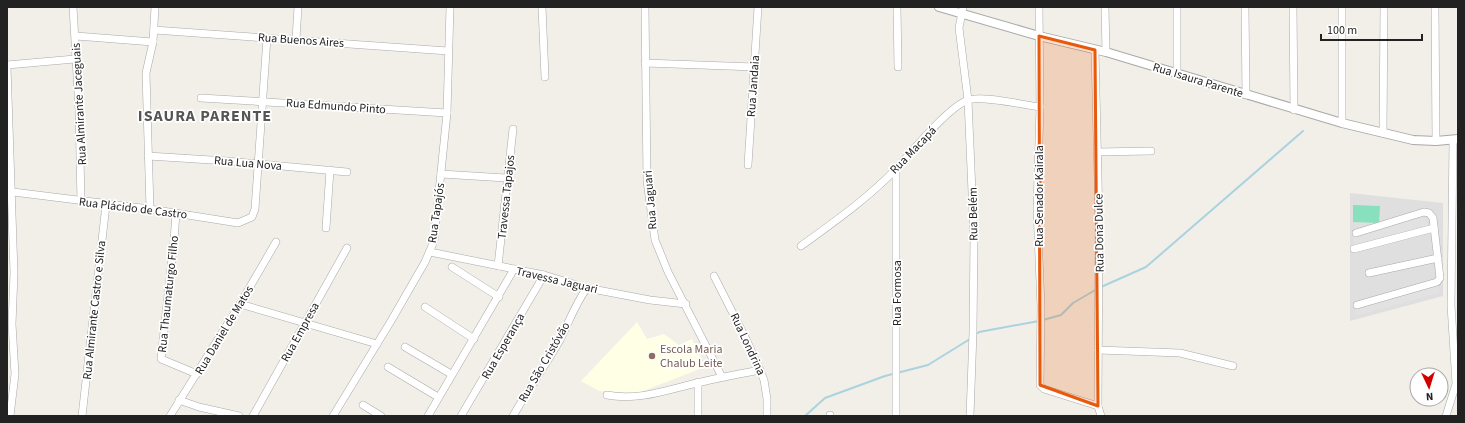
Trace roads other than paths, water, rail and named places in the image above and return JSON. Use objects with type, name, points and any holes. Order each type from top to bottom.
[{"type":"street","name":"Rua Almirante Jaceguais","points":[[73,7],[76,36],[75,58],[79,110],[81,202]]},
{"type":"street","points":[[150,209],[146,73],[153,42],[155,7]]},
{"type":"street","points":[[296,39],[298,7]]},
{"type":"street","name":"Rua Tapajós","points":[[333,416],[377,344],[430,252],[436,230],[446,113],[450,7]]},
{"type":"street","points":[[542,7],[545,76]]},
{"type":"street","name":"Rua Jaguari","points":[[645,7],[647,181],[655,240],[660,255],[722,377]]},
{"type":"street","name":"Rua Jandaia","points":[[748,165],[758,7]]},
{"type":"street","points":[[897,7],[898,68]]},
{"type":"street","name":"Rua Isaura Parente","points":[[939,7],[962,10],[1039,36],[1106,52],[1294,110],[1342,123],[1413,140],[1455,140]]},
{"type":"street","name":"Rua Senador Kairala","points":[[1039,7],[1040,107],[1037,208],[1041,314],[1040,386],[1044,389],[1098,406]]},
{"type":"street","points":[[1105,7],[1106,52]]},
{"type":"street","points":[[1177,7],[1177,73]]},
{"type":"street","points":[[1245,7],[1246,95]]},
{"type":"street","points":[[1293,7],[1294,110]]},
{"type":"street","points":[[1342,7],[1342,123]]},
{"type":"street","points":[[1383,133],[1384,7]]},
{"type":"street","points":[[1435,7],[1436,141]]},
{"type":"street","name":"Rua Belém","points":[[962,10],[959,28],[968,100],[972,178],[973,332],[970,416]]},
{"type":"street","name":"Rua Buenos Aires","points":[[154,30],[448,51]]},
{"type":"street","points":[[76,36],[153,42]]},
{"type":"street","points":[[257,164],[267,38]]},
{"type":"street","name":"Rua Dona Dulce","points":[[1095,50],[1099,280],[1098,406],[1101,416]]},
{"type":"street","points":[[10,416],[15,374],[12,324],[14,273],[13,192],[7,66],[75,58]]},
{"type":"street","points":[[645,63],[755,67]]},
{"type":"street","name":"Rua Edmundo Pinto","points":[[201,98],[446,113]]},
{"type":"street","points":[[968,100],[985,100],[1040,107]]},
{"type":"street","name":"Rua Macapá","points":[[801,246],[856,206],[896,169],[952,111],[968,100]]},
{"type":"street","name":"Travessa Tapajos","points":[[498,266],[506,178],[513,128]]},
{"type":"street","points":[[1446,416],[1457,386],[1455,305],[1451,273],[1455,230],[1452,211],[1452,198],[1455,140]]},
{"type":"street","points":[[1097,152],[1151,151]]},
{"type":"street","name":"Rua Lua Nova","points":[[148,156],[347,172]]},
{"type":"street","name":"Rua Plácido de Castro","points":[[13,192],[81,202],[150,209],[238,223],[252,217],[255,209],[257,164]]},
{"type":"street","name":"Rua Formosa","points":[[896,169],[896,416]]},
{"type":"street","points":[[326,228],[330,170]]},
{"type":"street","points":[[441,174],[506,178]]},
{"type":"street","name":"Rua Almirante Castro e Silva","points":[[82,416],[106,205]]},
{"type":"street","points":[[1356,233],[1424,212],[1429,213],[1433,218],[1440,274],[1440,278],[1437,282],[1357,305]]},
{"type":"street","name":"Rua Thaumaturgo Filho","points":[[176,213],[161,359],[197,374]]},
{"type":"street","points":[[1354,249],[1434,228]]},
{"type":"street","name":"Rua Daniel de Matos","points":[[170,416],[240,304],[276,242]]},
{"type":"street","name":"Rua Empresa","points":[[253,416],[347,248]]},
{"type":"street","name":"Travessa Jaguari","points":[[430,252],[544,275],[587,288],[650,300],[686,304]]},
{"type":"street","points":[[1369,273],[1438,261],[1451,263]]},
{"type":"street","points":[[452,267],[499,297]]},
{"type":"street","points":[[428,416],[451,374],[474,339],[514,269]]},
{"type":"street","points":[[1440,274],[1451,273]]},
{"type":"street","name":"Rua Esperança","points":[[461,416],[544,275]]},
{"type":"street","name":"Rua Londrina","points":[[714,276],[760,370],[766,392],[767,416]]},
{"type":"street","name":"Rua São Cristóvão","points":[[513,416],[545,367],[566,328],[577,301],[587,288]]},
{"type":"street","points":[[240,304],[377,344]]},
{"type":"street","points":[[425,308],[474,339]]},
{"type":"street","points":[[405,347],[451,374]]},
{"type":"street","points":[[1098,350],[1180,353],[1233,366]]},
{"type":"street","points":[[388,367],[438,397]]},
{"type":"street","points":[[607,395],[637,397],[698,382],[760,370]]},
{"type":"street","points":[[698,382],[698,416]]},
{"type":"street","points":[[179,400],[199,407],[239,416]]},
{"type":"street","points":[[363,405],[381,416]]},
{"type":"waterway","points":[[1101,287],[1146,267],[1303,131]]},
{"type":"waterway","points":[[1043,320],[1061,315],[1073,303],[1097,289]]},
{"type":"waterway","points":[[975,335],[979,332],[1039,321]]},
{"type":"waterway","points":[[805,416],[825,398],[885,376],[928,365],[970,339]]},
{"type":"place","name":"Escola Maria Chalub Leite","points":[[652,356]]},
{"type":"district","name":"ISAURA PARENTE","points":[[205,115]]}]
